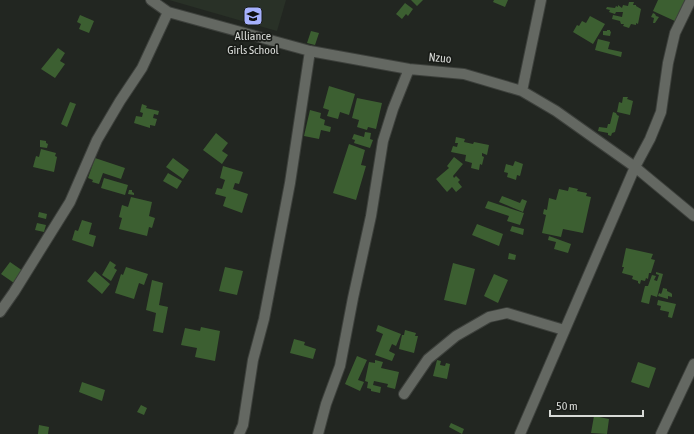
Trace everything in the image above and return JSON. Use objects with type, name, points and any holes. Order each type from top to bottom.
[{"type":"street","name":"Nzuo","points":[[151,0],[168,12],[310,51],[409,69],[464,74],[522,91],[556,111],[635,167],[694,216]]},
{"type":"street","points":[[522,91],[540,0]]},
{"type":"street","points":[[520,434],[635,167],[650,139],[661,112],[668,63],[675,33],[692,0]]},
{"type":"street","points":[[0,312],[70,202],[105,126],[142,68],[168,12]]},
{"type":"street","points":[[239,434],[243,425],[253,360],[264,319],[290,183],[310,51]]},
{"type":"street","points":[[318,434],[326,404],[340,366],[370,216],[383,141],[393,109],[409,69]]},
{"type":"street","points":[[404,394],[428,359],[456,336],[489,317],[507,313],[564,330]]},
{"type":"street","points":[[661,434],[694,364]]},
{"type":"shaded area","name":"Alliance Girls School","points":[[169,0],[286,0],[277,31]]},
{"type":"building","points":[[411,0],[423,0],[417,6]]},
{"type":"building","points":[[494,0],[508,0],[505,7],[493,2]]},
{"type":"building","points":[[658,0],[687,0],[677,22],[653,11]]},
{"type":"building","points":[[629,2],[634,2],[633,5],[636,5],[641,9],[638,24],[631,24],[629,28],[623,26],[624,24],[621,24],[620,21],[612,19],[613,15],[622,17],[623,12],[616,12],[615,14],[606,9],[607,7],[618,7],[618,5],[622,8],[623,5],[628,6]]},
{"type":"building","points":[[405,3],[413,9],[408,16],[406,14],[402,19],[396,14]]},
{"type":"building","points":[[653,13],[659,17],[655,23],[653,23],[654,18],[651,17]]},
{"type":"building","points":[[80,15],[94,21],[89,33],[79,29],[81,24],[77,22]]},
{"type":"building","points":[[590,16],[605,24],[593,44],[573,32],[577,25],[579,26],[582,21],[586,23]]},
{"type":"building","points":[[610,30],[611,32],[610,36],[603,35],[603,31]]},
{"type":"building","points":[[311,31],[319,33],[315,45],[307,43]]},
{"type":"building","points":[[598,39],[610,42],[608,49],[622,52],[621,57],[595,50]]},
{"type":"building","points":[[58,48],[65,53],[60,61],[65,64],[55,78],[41,69]]},
{"type":"building","points":[[329,86],[355,94],[349,115],[340,112],[338,119],[327,116],[329,110],[323,108]]},
{"type":"building","points":[[623,97],[628,97],[627,99],[633,101],[630,115],[617,112],[619,102],[622,103]]},
{"type":"building","points":[[357,98],[382,103],[376,129],[368,127],[367,130],[357,127],[359,120],[352,118]]},
{"type":"building","points":[[70,102],[76,104],[67,127],[61,124]]},
{"type":"building","points":[[142,104],[147,106],[146,108],[159,111],[158,115],[154,114],[153,118],[157,119],[155,126],[150,125],[150,128],[134,123],[136,116],[142,117],[143,113],[140,112]]},
{"type":"building","points":[[310,110],[321,113],[320,118],[325,120],[324,125],[331,127],[330,132],[321,130],[319,139],[304,136]]},
{"type":"building","points":[[613,112],[619,116],[615,132],[612,133],[611,136],[608,135],[608,133],[598,131],[599,127],[607,128],[608,124],[610,124]]},
{"type":"building","points":[[365,132],[371,133],[370,139],[373,140],[370,148],[354,143],[355,140],[352,139],[354,134],[364,137]]},
{"type":"building","points":[[216,133],[228,143],[222,151],[228,155],[222,164],[203,150]]},
{"type":"building","points":[[456,137],[465,139],[464,142],[489,145],[487,155],[482,153],[482,156],[484,157],[482,165],[480,164],[479,170],[471,168],[472,163],[465,161],[466,155],[451,152],[453,146],[457,147],[458,143],[455,143]]},
{"type":"building","points":[[40,140],[46,141],[48,144],[47,148],[40,147]]},
{"type":"building","points":[[349,144],[365,150],[361,165],[366,166],[356,200],[333,193]]},
{"type":"building","points":[[41,149],[56,153],[55,156],[57,157],[54,172],[33,167],[36,156],[39,157]]},
{"type":"building","points":[[454,157],[463,164],[453,176],[454,178],[456,176],[460,180],[458,182],[462,187],[456,192],[452,187],[447,192],[436,179],[449,168],[447,166]]},
{"type":"building","points":[[95,158],[125,168],[121,179],[103,173],[99,184],[92,182],[93,180],[88,178]]},
{"type":"building","points":[[173,158],[189,170],[183,179],[166,167]]},
{"type":"building","points":[[515,161],[523,164],[520,176],[517,175],[516,180],[507,177],[508,173],[504,172],[506,164],[513,166]]},
{"type":"building","points":[[223,166],[243,172],[239,184],[235,183],[233,189],[248,194],[242,213],[223,206],[226,197],[215,194],[217,188],[222,189],[225,180],[220,178]]},
{"type":"building","points":[[168,173],[182,181],[177,189],[163,181]]},
{"type":"building","points":[[104,178],[128,185],[125,195],[101,188]]},
{"type":"building","points":[[569,187],[578,189],[577,191],[587,193],[586,196],[591,197],[583,233],[563,229],[561,237],[542,233],[546,215],[543,214],[544,209],[547,210],[549,198],[556,200],[559,189],[568,191]]},
{"type":"building","points":[[129,190],[132,190],[134,195],[128,194]]},
{"type":"building","points":[[502,196],[520,203],[522,199],[527,201],[523,212],[499,202]]},
{"type":"building","points":[[131,197],[152,202],[149,216],[155,218],[152,228],[149,227],[147,236],[119,229],[122,218],[119,217],[122,205],[128,207]]},
{"type":"building","points":[[488,201],[524,213],[520,225],[507,221],[509,216],[485,208]]},
{"type":"building","points":[[39,212],[47,214],[46,219],[38,217]]},
{"type":"building","points":[[82,220],[92,223],[89,234],[96,236],[93,247],[72,240],[75,230],[78,231]]},
{"type":"building","points":[[37,223],[46,225],[44,232],[35,230]]},
{"type":"building","points":[[477,224],[503,234],[499,246],[472,235]]},
{"type":"building","points":[[512,226],[524,229],[523,235],[510,231]]},
{"type":"building","points":[[549,236],[571,244],[568,253],[554,249],[556,242],[548,240]]},
{"type":"building","points":[[626,248],[653,254],[651,259],[655,260],[651,273],[649,273],[648,279],[646,278],[645,281],[641,280],[640,284],[638,281],[632,279],[633,276],[622,273]]},
{"type":"building","points":[[509,253],[516,255],[515,260],[508,259]]},
{"type":"building","points":[[110,261],[116,265],[114,268],[117,270],[111,281],[102,275]]},
{"type":"building","points":[[10,262],[23,271],[14,283],[1,274]]},
{"type":"building","points":[[453,263],[475,269],[466,305],[444,300]]},
{"type":"building","points":[[126,267],[148,274],[144,285],[139,283],[134,299],[115,293],[121,274],[123,275]]},
{"type":"building","points":[[225,267],[243,271],[237,295],[219,291]]},
{"type":"building","points":[[95,271],[110,284],[102,294],[87,281]]},
{"type":"building","points":[[656,272],[663,274],[657,297],[651,295],[649,304],[641,302],[645,286],[648,286],[652,275],[656,276],[654,280],[657,281],[659,275],[656,274]]},
{"type":"building","points":[[494,274],[508,280],[498,303],[484,296]]},
{"type":"building","points":[[152,280],[163,283],[159,305],[168,307],[163,333],[153,331],[156,313],[146,310]]},
{"type":"building","points":[[663,288],[667,289],[667,291],[672,294],[672,297],[668,296],[668,299],[658,296],[659,293],[661,294]]},
{"type":"building","points":[[658,300],[676,304],[672,318],[668,317],[669,312],[660,310],[661,306],[657,305]]},
{"type":"building","points":[[378,325],[401,334],[396,346],[392,344],[389,351],[395,354],[392,361],[375,355],[383,334],[376,331]]},
{"type":"building","points":[[201,327],[220,331],[215,361],[195,357],[197,348],[181,345],[185,328],[200,331]]},
{"type":"building","points":[[405,330],[416,333],[415,336],[418,336],[414,353],[399,349],[402,335],[404,335]]},
{"type":"building","points":[[294,339],[305,342],[304,345],[316,349],[313,359],[290,353]]},
{"type":"building","points":[[357,356],[367,360],[358,380],[364,382],[360,391],[345,384]]},
{"type":"building","points":[[375,360],[383,362],[381,368],[399,372],[395,389],[387,387],[388,384],[374,381],[373,385],[381,387],[380,393],[371,391],[371,389],[367,388],[368,382],[365,381],[369,362],[375,363]]},
{"type":"building","points":[[437,360],[441,361],[440,365],[445,366],[446,363],[450,364],[447,379],[433,376]]},
{"type":"building","points":[[638,362],[656,368],[649,388],[631,382]]},
{"type":"building","points":[[82,382],[105,390],[102,401],[79,392]]},
{"type":"building","points":[[141,405],[147,408],[144,415],[137,412]]},
{"type":"building","points":[[594,416],[609,419],[607,434],[591,433]]},
{"type":"building","points":[[451,423],[464,429],[462,434],[449,427]]},
{"type":"building","points":[[39,425],[49,427],[48,434],[38,434]]},
{"type":"place","name":"Alliance Girls School","points":[[253,16]]}]
